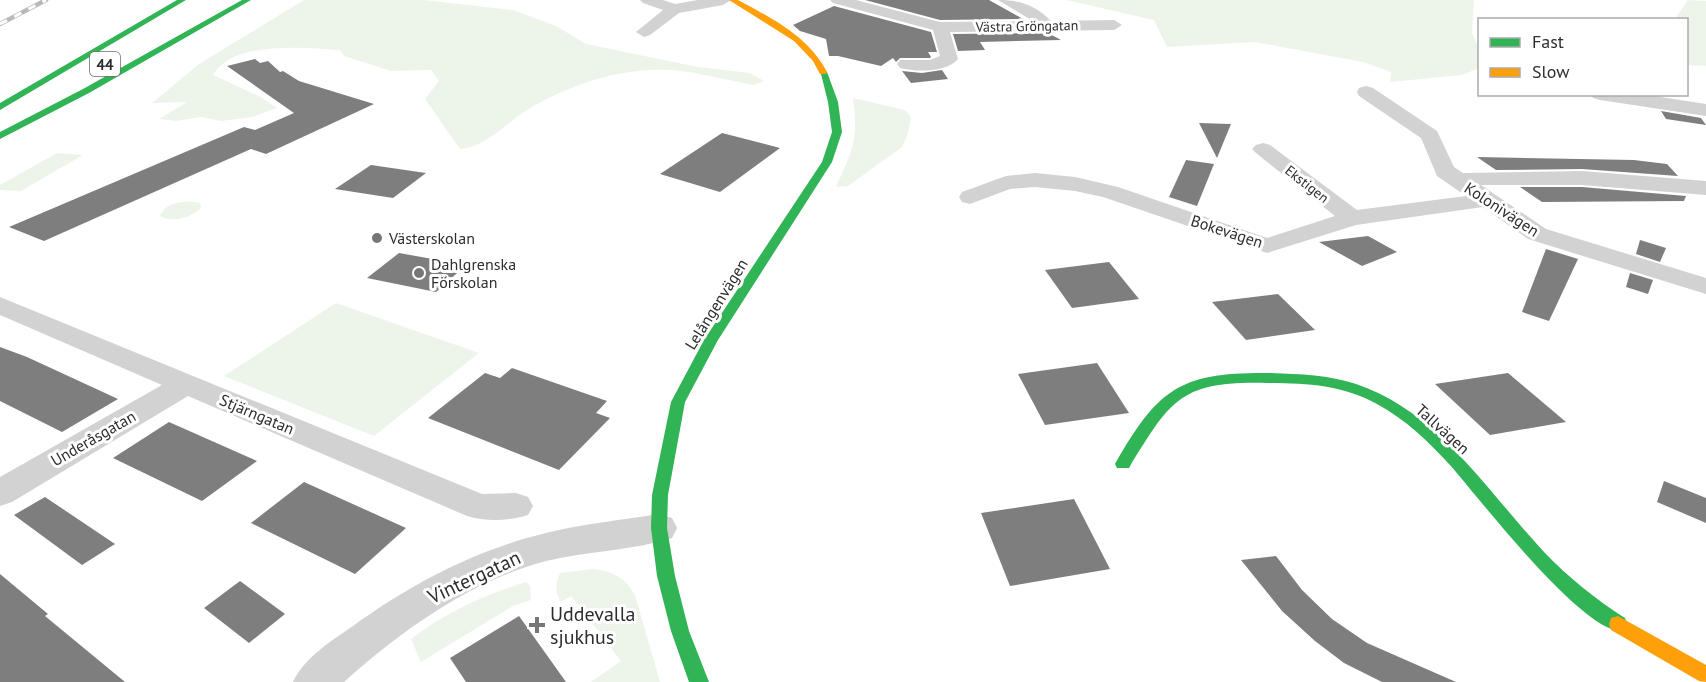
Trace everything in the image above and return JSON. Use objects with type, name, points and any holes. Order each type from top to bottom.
[{"type":"main road","name":"44","points":[[0,107],[182,0]]},
{"type":"main road","points":[[0,136],[86,91],[247,0]]},
{"type":"main road","name":"Lelångenvägen","points":[[699,682],[677,620],[666,576],[659,528],[660,495],[678,402],[711,340],[827,162],[837,132],[833,102],[822,68],[802,44],[770,20],[733,0]]},
{"type":"main road","name":"44","points":[[0,129],[110,62]]},
{"type":"main road","name":"Tallvägen","points":[[1124,464],[1162,405],[1184,391],[1208,381],[1248,378],[1290,379],[1324,382],[1360,390],[1393,407],[1422,429],[1460,465],[1532,552],[1563,583],[1608,617],[1706,675]]},
{"type":"street","points":[[648,0],[674,9]]},
{"type":"street","points":[[644,32],[674,9],[723,0]]},
{"type":"street","name":"Västra Gröngatan","points":[[838,0],[940,27],[1114,25]]},
{"type":"street","points":[[1006,0],[1037,16],[1046,25]]},
{"type":"street","points":[[906,64],[932,65],[949,59],[940,27]]},
{"type":"street","name":"Kolonivägen","points":[[1366,92],[1430,135],[1445,171],[1537,234],[1706,286]]},
{"type":"street","points":[[1613,96],[1706,110]]},
{"type":"street","name":"Ekstigen","points":[[1263,149],[1352,218]]},
{"type":"street","points":[[1457,180],[1505,177],[1582,177],[1706,188]]},
{"type":"street","name":"Bokevägen","points":[[970,197],[1006,183],[1035,180],[1075,184],[1110,192],[1267,246],[1352,218],[1486,200]]},
{"type":"street","name":"Stjärngatan","points":[[0,305],[479,507],[516,507]]},
{"type":"street","name":"Underåsgatan","points":[[0,493],[186,384]]},
{"type":"street","name":"Vintergatan","points":[[314,682],[380,628],[417,604],[490,567],[543,548],[659,528]]},
{"type":"shaded area","points":[[304,0],[424,0],[513,10],[556,26],[586,44],[698,67],[750,73],[764,81],[754,85],[690,72],[661,70],[601,78],[544,100],[487,139],[460,149],[425,99],[439,81],[431,70],[391,71],[344,56],[340,50],[271,49],[237,56],[223,64],[213,75],[259,96],[277,108],[252,117],[221,121],[201,117],[176,121],[159,119],[187,102],[152,103],[199,64]]},
{"type":"shaded area","points":[[1066,0],[1474,0],[1472,33],[1478,47],[1478,68],[1462,75],[1390,82],[1391,72],[1363,62],[1255,42],[1167,47],[1154,20]]},
{"type":"shaded area","points":[[1688,0],[1706,1],[1706,66],[1688,65],[1688,18],[1678,18]]},
{"type":"shaded area","points":[[853,98],[905,110],[911,117],[908,133],[902,147],[848,186],[836,187],[853,144],[855,112]]},
{"type":"shaded area","points":[[57,153],[83,155],[21,191],[0,190],[0,185]]},
{"type":"shaded area","points":[[175,203],[200,203],[201,208],[187,217],[170,219],[160,216],[166,208]]},
{"type":"shaded area","points":[[336,303],[479,353],[374,436],[224,376]]},
{"type":"shaded area","points":[[593,569],[618,576],[635,595],[660,682],[591,682],[621,661],[571,596],[561,602],[556,588],[560,573]]},
{"type":"shaded area","points":[[526,582],[530,586],[531,600],[513,606],[421,662],[411,639],[466,605]]},
{"type":"building","points":[[865,0],[989,0],[1023,19],[940,20]]},
{"type":"building","points":[[834,6],[931,32],[937,52],[928,52],[930,58],[900,58],[896,62],[893,58],[881,66],[829,56],[826,39],[800,31],[793,25]]},
{"type":"building","points":[[1048,33],[1061,40],[980,42],[985,50],[958,51],[953,34]]},
{"type":"building","points":[[255,59],[260,63],[268,61],[280,72],[283,71],[299,81],[374,104],[266,154],[251,149],[44,241],[9,227],[244,127],[255,130],[294,113],[227,66]]},
{"type":"building","points":[[942,70],[948,79],[911,83],[902,71],[922,73]]},
{"type":"building","points":[[1661,111],[1701,118],[1706,125],[1666,119]]},
{"type":"building","points":[[1199,123],[1231,124],[1217,158]]},
{"type":"building","points":[[722,133],[780,148],[720,192],[660,174]]},
{"type":"building","points":[[1477,157],[1634,160],[1667,164],[1678,176],[1582,169],[1496,170]]},
{"type":"building","points":[[1186,160],[1214,164],[1197,206],[1169,197]]},
{"type":"building","points":[[371,165],[426,173],[393,198],[335,189]]},
{"type":"building","points":[[1520,187],[1582,187],[1686,196],[1684,201],[1542,202]]},
{"type":"building","points":[[1368,236],[1397,252],[1362,266],[1319,242]]},
{"type":"building","points":[[1640,240],[1666,248],[1660,262],[1636,254]]},
{"type":"building","points":[[1546,249],[1578,259],[1549,321],[1522,312]]},
{"type":"building","points":[[399,253],[466,265],[436,292],[367,278]]},
{"type":"building","points":[[1109,262],[1139,299],[1072,308],[1045,270]]},
{"type":"building","points":[[1630,273],[1653,280],[1648,294],[1626,287]]},
{"type":"building","points":[[1278,294],[1315,330],[1246,340],[1212,302]]},
{"type":"building","points":[[0,347],[118,399],[62,432],[0,401]]},
{"type":"building","points":[[1097,363],[1129,413],[1045,425],[1018,374]]},
{"type":"building","points":[[512,368],[607,401],[596,413],[610,418],[559,470],[428,418],[485,373],[500,378]]},
{"type":"building","points":[[1508,373],[1566,422],[1490,435],[1435,384]]},
{"type":"building","points":[[169,422],[257,461],[202,501],[113,458]]},
{"type":"building","points":[[1664,481],[1706,498],[1706,523],[1657,502]]},
{"type":"building","points":[[304,482],[406,528],[355,574],[251,523]]},
{"type":"building","points":[[45,497],[115,544],[82,565],[14,515]]},
{"type":"building","points":[[1074,499],[1110,569],[1010,586],[981,513]]},
{"type":"building","points":[[1276,556],[1302,590],[1332,619],[1367,643],[1456,682],[1382,682],[1344,663],[1282,611],[1241,560]]},
{"type":"building","points":[[0,574],[48,614],[45,616],[125,682],[0,682]]},
{"type":"building","points":[[240,581],[285,614],[249,643],[204,608]]},
{"type":"building","points":[[519,616],[566,682],[466,682],[450,658]]},
{"type":"railway","points":[[0,24],[46,0]]},
{"type":"traffic: fast","points":[[0,107],[182,0]]},
{"type":"traffic: fast","points":[[0,136],[86,91],[247,0]]},
{"type":"traffic: fast","points":[[699,682],[680,631],[666,576],[659,528],[660,495],[678,402],[711,340],[827,162],[837,132],[833,102],[823,72]]},
{"type":"traffic: fast","points":[[1123,464],[1161,407],[1172,397],[1198,384],[1227,379],[1271,378],[1323,381],[1353,388],[1382,401],[1409,418],[1433,438],[1547,567],[1576,593],[1618,624]]},
{"type":"traffic: slow","points":[[733,0],[771,21],[797,39],[817,60],[823,72]]},
{"type":"traffic: slow","points":[[1618,624],[1706,675]]},
{"type":"place","name":"Västerskolan","points":[[377,238]]},
{"type":"place","name":"Dahlgrenska Förskolan","points":[[419,273]]},
{"type":"place","name":"Uddevalla sjukhus","points":[[537,625]]}]
